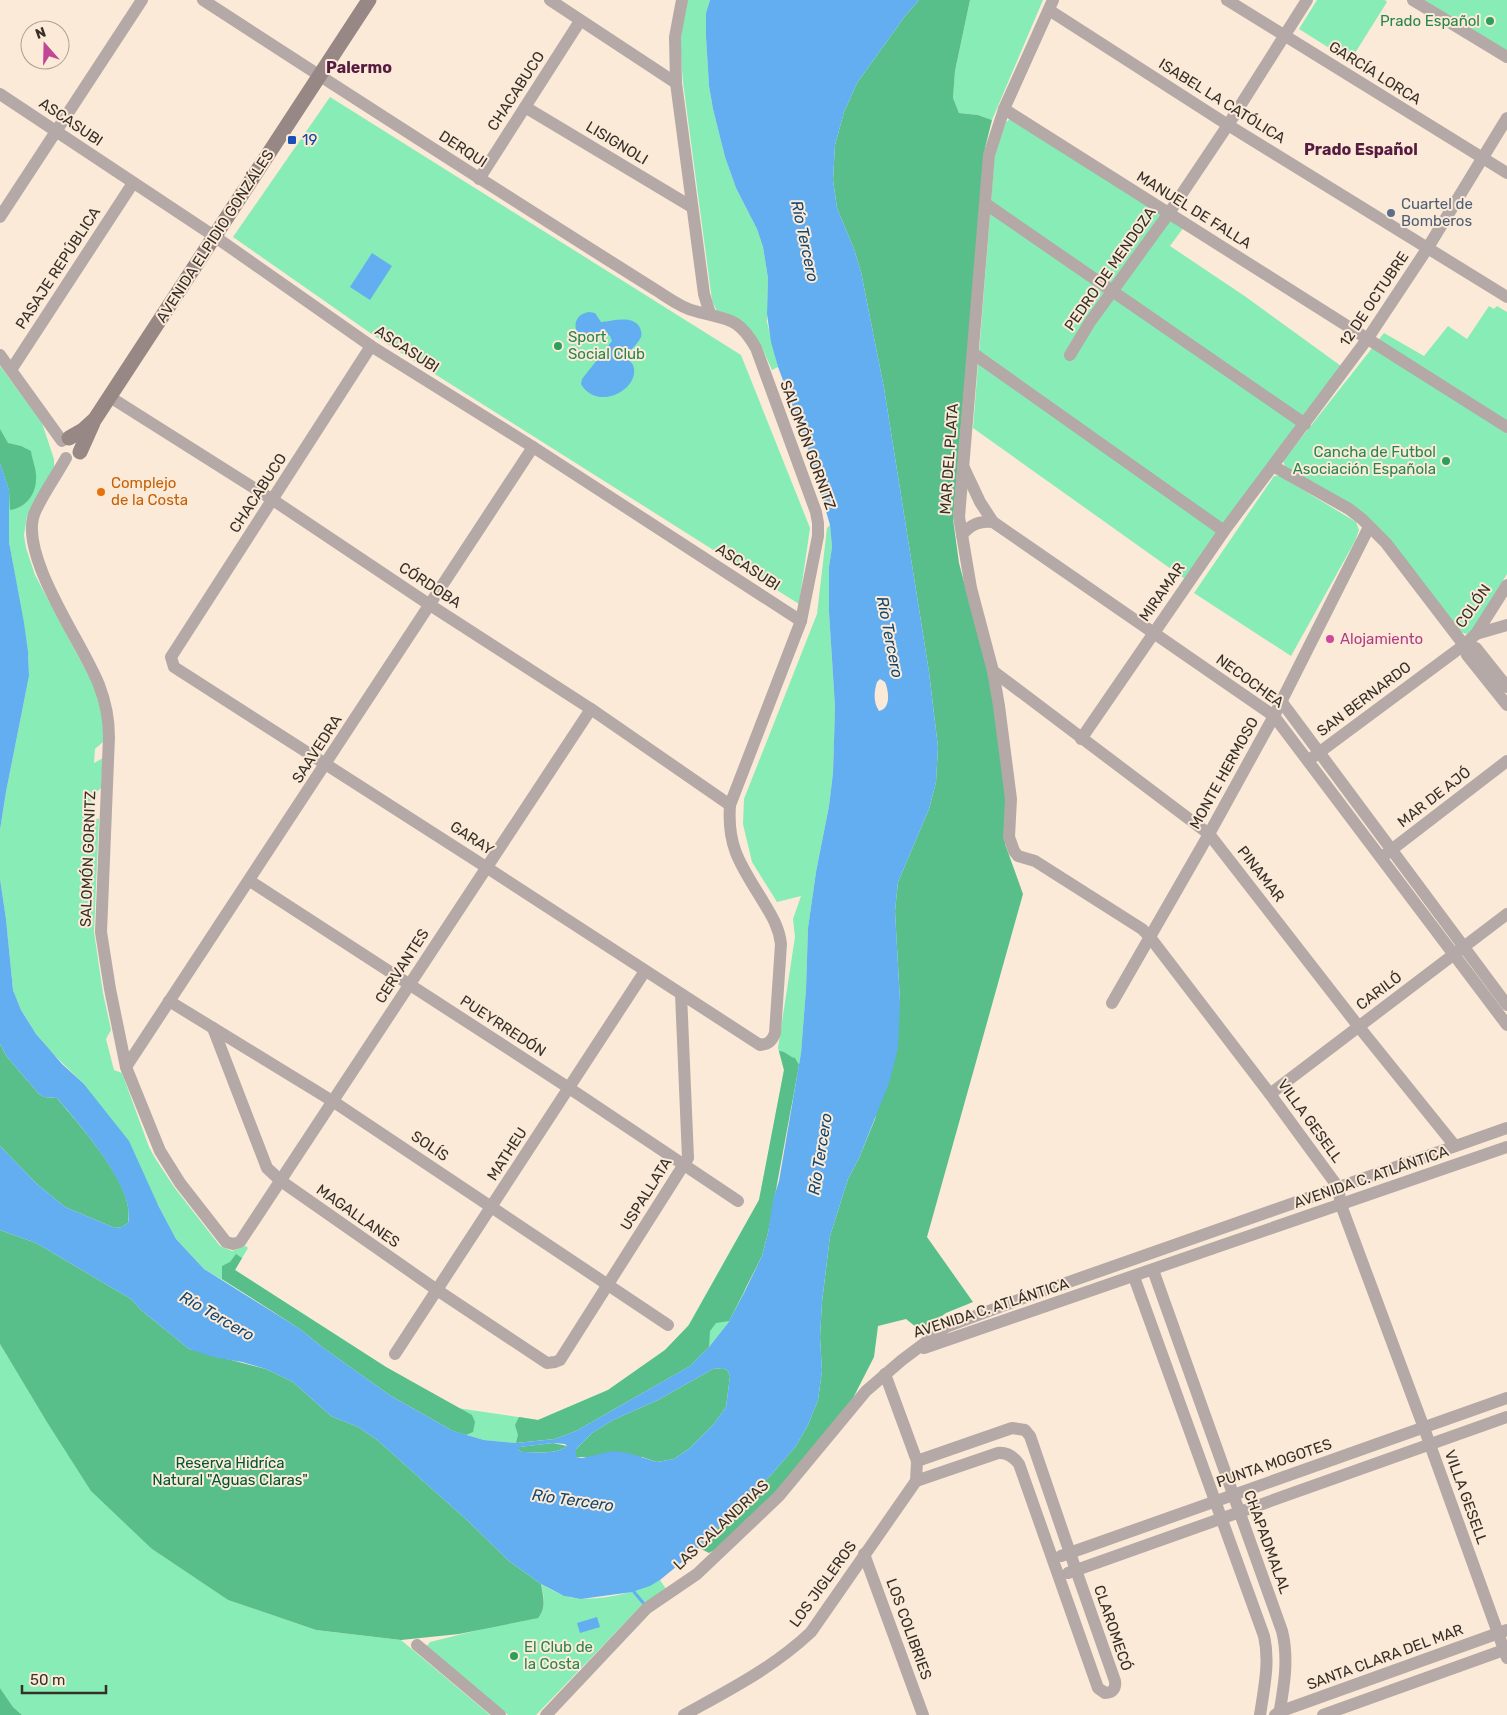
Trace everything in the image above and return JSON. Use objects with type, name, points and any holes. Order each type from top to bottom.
[{"type":"main road","name":"AVENIDA ELPIDIO GONZÁLES","points":[[66,440],[83,430],[95,419],[369,0]]},
{"type":"main road","points":[[73,455],[95,419]]},
{"type":"street","points":[[0,217],[142,0]]},
{"type":"street","name":"DERQUI","points":[[203,0],[479,179],[684,307],[710,314]]},
{"type":"street","points":[[550,0],[676,84]]},
{"type":"street","points":[[682,0],[675,37],[676,84],[704,294],[710,314]]},
{"type":"street","name":"GARCÍA LORCA","points":[[1227,0],[1507,173]]},
{"type":"street","name":"PEDRO DE MENDOZA","points":[[1070,355],[1228,125],[1307,0]]},
{"type":"street","points":[[1413,0],[1507,57]]},
{"type":"street","name":"MAR DEL PLATA","points":[[1009,837],[1011,799],[1003,729],[993,671],[970,588],[959,516],[962,465],[974,354],[989,155],[992,140],[1004,109],[1051,5]]},
{"type":"street","name":"ISABEL LA CATÓLICA","points":[[1051,5],[1228,125],[1507,297]]},
{"type":"street","name":"CHACABUCO","points":[[479,179],[580,21]]},
{"type":"street","name":"ASCASUBI","points":[[0,94],[214,236],[371,346],[533,447],[802,622]]},
{"type":"street","name":"LISIGNOLI","points":[[525,107],[692,207]]},
{"type":"street","name":"MANUEL DE FALLA","points":[[1004,109],[1507,427]]},
{"type":"street","name":"12 DE OCTUBRE","points":[[1273,466],[1368,338],[1427,249],[1507,118]]},
{"type":"street","name":"PASAJE REPÚBLICA","points":[[11,370],[133,183]]},
{"type":"street","points":[[986,204],[1305,424]]},
{"type":"street","name":"SALOMÓN GORNITZ","points":[[710,314],[739,325],[748,333],[756,348],[816,512],[818,523],[818,536],[802,622],[730,805],[728,826],[734,849],[748,878],[777,924],[780,934],[781,944],[775,1033],[772,1041],[766,1045],[760,1045]]},
{"type":"street","name":"CHACABUCO","points":[[171,657],[371,346]]},
{"type":"street","points":[[974,354],[1224,531]]},
{"type":"street","points":[[0,355],[66,440]]},
{"type":"street","name":"CÓRDOBA","points":[[110,397],[273,500],[430,605],[591,709],[730,805]]},
{"type":"street","points":[[73,438],[78,442],[73,455],[60,452],[59,447],[66,440],[73,438]]},
{"type":"street","name":"SAAVEDRA","points":[[126,1067],[250,881],[533,447]]},
{"type":"street","name":"SALOMÓN GORNITZ","points":[[73,455],[33,515],[32,534],[35,551],[44,574],[64,618],[99,683],[107,708],[109,737],[101,932],[108,980],[126,1067],[154,1141],[165,1161],[226,1242],[233,1244],[240,1242]]},
{"type":"street","name":"NECOCHEA","points":[[962,465],[980,502],[993,522],[1274,716],[1507,1026]]},
{"type":"street","points":[[1273,466],[1357,514],[1386,543],[1464,645],[1467,655],[1507,705]]},
{"type":"street","name":"MIRAMAR","points":[[1081,739],[1224,531],[1273,466]]},
{"type":"street","points":[[962,536],[967,528],[978,522],[993,522]]},
{"type":"street","name":"MONTE HERMOSO","points":[[1112,1004],[1274,716],[1370,527]]},
{"type":"street","name":"COLÓN","points":[[1464,645],[1476,634],[1507,585]]},
{"type":"street","points":[[1476,634],[1507,625]]},
{"type":"street","points":[[1464,645],[1476,648],[1507,687]]},
{"type":"street","name":"SAN BERNARDO","points":[[1308,761],[1464,645]]},
{"type":"street","name":"GARAY","points":[[171,657],[174,667],[486,866],[760,1045]]},
{"type":"street","name":"PINAMAR","points":[[993,671],[1209,834],[1359,1027],[1455,1146]]},
{"type":"street","name":"NECOCHEA","points":[[1281,701],[1507,1004]]},
{"type":"street","name":"CERVANTES","points":[[240,1242],[334,1102],[486,866],[591,709]]},
{"type":"street","name":"MAR DE AJÓ","points":[[1381,858],[1507,761]]},
{"type":"street","name":"VILLA GESELL","points":[[1009,837],[1018,856],[1035,861],[1149,936],[1270,1094],[1338,1188],[1341,1205],[1430,1444],[1503,1632],[1506,1652]]},
{"type":"street","name":"PUEYRREDÓN","points":[[250,881],[569,1088],[738,1202]]},
{"type":"street","name":"CARILÓ","points":[[1270,1094],[1507,914]]},
{"type":"street","name":"MATHEU","points":[[395,1354],[645,971]]},
{"type":"street","name":"USPALLATA","points":[[560,1360],[688,1158],[681,994]]},
{"type":"street","name":"SOLÍS","points":[[169,1001],[334,1102],[668,1325]]},
{"type":"street","name":"MAGALLANES","points":[[213,1028],[267,1168],[281,1181],[437,1290],[547,1363],[560,1360]]},
{"type":"street","name":"AVENIDA C. ATLÁNTICA","points":[[912,1352],[946,1327],[1507,1128]]},
{"type":"street","name":"AVENIDA C. ATLÁNTICA","points":[[912,1352],[1507,1147]]},
{"type":"street","name":"CHAPADMALAL","points":[[1153,1270],[1282,1631],[1286,1647],[1286,1661],[1278,1714]]},
{"type":"street","points":[[1134,1277],[1264,1636],[1268,1652],[1260,1715]]},
{"type":"street","name":"LAS CALANDRIAS","points":[[546,1715],[647,1608],[697,1574],[778,1496],[866,1391],[912,1352]]},
{"type":"street","points":[[885,1374],[917,1461],[916,1481]]},
{"type":"street","name":"PUNTA MOGOTES","points":[[1052,1559],[1507,1398]]},
{"type":"street","points":[[1058,1576],[1507,1417]]},
{"type":"street","name":"CLAROMECÓ","points":[[916,1481],[1004,1452],[1019,1464],[1098,1688],[1101,1692],[1109,1693],[1115,1688],[1115,1680],[1030,1436],[1026,1430],[1012,1428],[917,1461]]},
{"type":"street","name":"LOS JIGLEROS","points":[[684,1715],[759,1673],[792,1650],[811,1632],[916,1481]]},
{"type":"street","name":"LOS COLIBRIES","points":[[864,1554],[923,1715]]},
{"type":"street","name":"SANTA CLARA DEL MAR","points":[[1278,1714],[1503,1632]]},
{"type":"street","points":[[417,1645],[500,1715]]},
{"type":"street","points":[[1323,1715],[1506,1652]]},
{"type":"street","points":[[695,1715],[704,1704]]},
{"type":"green space","points":[[686,0],[710,0],[706,13],[709,86],[725,157],[736,188],[757,229],[763,247],[768,278],[767,322],[778,367],[772,370],[760,343],[717,312],[712,300],[683,82],[680,43]]},
{"type":"green space","points":[[919,0],[970,0],[955,71],[953,98],[959,113],[978,115],[992,120],[985,148],[953,519],[959,563],[991,684],[1009,800],[1005,844],[1023,894],[927,1237],[973,1302],[946,1313],[921,1331],[906,1319],[878,1326],[874,1357],[851,1402],[773,1497],[716,1549],[709,1553],[699,1548],[734,1510],[770,1476],[796,1446],[808,1425],[818,1400],[822,1371],[820,1337],[822,1302],[830,1236],[848,1179],[875,1119],[900,1001],[895,911],[898,882],[929,809],[936,782],[938,747],[929,672],[884,388],[861,272],[854,249],[837,208],[833,180],[835,145],[844,112],[857,83],[905,16]]},
{"type":"green space","points":[[970,0],[1043,0],[992,120],[978,115],[959,113],[953,98],[955,71]]},
{"type":"green space","points":[[1317,0],[1385,0],[1387,2],[1350,61],[1299,29]]},
{"type":"green space","name":"Prado Español","points":[[1424,0],[1507,0],[1507,51]]},
{"type":"green space","name":"Sport Social Club","points":[[330,97],[741,355],[810,528],[799,604],[376,337],[233,237]]},
{"type":"green space","points":[[1010,119],[1184,227],[1170,246],[1246,297],[1341,366],[1185,579],[973,428],[995,152],[1006,122]]},
{"type":"green space","name":"Cancha de Futbol Asociación Española","points":[[1489,306],[1494,309],[1497,306],[1507,312],[1507,574],[1471,632],[1466,634],[1461,632],[1405,560],[1285,466],[1283,461],[1384,333],[1424,356],[1448,326],[1467,339]]},
{"type":"green space","points":[[0,366],[42,423],[54,459],[54,469],[44,490],[27,516],[24,535],[26,548],[35,575],[95,688],[103,720],[103,742],[95,749],[94,763],[103,758],[101,788],[92,796],[89,823],[99,818],[94,932],[103,993],[111,1030],[106,1039],[114,1070],[122,1073],[149,1147],[174,1187],[220,1246],[232,1251],[246,1246],[248,1248],[235,1270],[386,1367],[457,1408],[538,1420],[608,1390],[665,1350],[688,1326],[759,1200],[784,1070],[778,1048],[795,937],[793,919],[801,896],[777,902],[752,862],[743,824],[744,799],[817,614],[827,528],[830,525],[832,547],[829,567],[829,612],[835,707],[833,773],[808,928],[801,1053],[793,1099],[744,1293],[728,1323],[709,1347],[690,1366],[654,1386],[516,1443],[484,1440],[453,1431],[256,1300],[204,1269],[176,1239],[158,1205],[83,1083],[51,1052],[36,1034],[21,1010],[13,990],[0,879],[0,830],[29,676],[28,651],[9,542],[9,490],[0,463]]},
{"type":"green space","points":[[0,429],[8,443],[31,451],[36,472],[34,490],[29,500],[20,507],[10,510],[9,490],[0,463]]},
{"type":"green space","points":[[1274,476],[1280,476],[1356,522],[1359,530],[1355,541],[1291,656],[1194,593]]},
{"type":"green space","points":[[0,1044],[7,1057],[39,1094],[44,1097],[57,1098],[92,1140],[124,1192],[128,1208],[128,1223],[122,1227],[115,1228],[65,1207],[37,1184],[0,1146]]},
{"type":"green space","points":[[779,1051],[795,1058],[799,1065],[768,1233],[762,1256],[729,1321],[716,1323],[710,1331],[709,1347],[690,1366],[576,1431],[555,1439],[516,1443],[518,1435],[515,1425],[519,1417],[538,1420],[608,1390],[665,1350],[689,1325],[759,1200],[784,1070]]},
{"type":"green space","name":"Reserva Hidríca Natural \"Aguas Claras\"","points":[[0,1230],[36,1243],[131,1299],[141,1310],[189,1349],[266,1369],[293,1382],[331,1416],[358,1427],[376,1439],[468,1521],[509,1561],[541,1584],[543,1610],[541,1614],[538,1618],[459,1634],[401,1640],[316,1630],[228,1600],[152,1549],[91,1491],[0,1344]]},
{"type":"green space","points":[[236,1254],[242,1258],[235,1270],[386,1367],[472,1415],[475,1422],[473,1432],[466,1435],[453,1431],[391,1396],[300,1329],[222,1279],[222,1266],[230,1262]]},
{"type":"green space","points":[[0,1344],[45,1419],[152,1549],[228,1600],[316,1630],[401,1640],[490,1715],[22,1715],[13,1707],[0,1688]]},
{"type":"green space","points":[[723,1368],[728,1371],[730,1376],[726,1407],[713,1425],[690,1448],[674,1459],[657,1462],[642,1457],[576,1457],[576,1449],[592,1433],[613,1420],[658,1400],[713,1369]]},
{"type":"green space","points":[[553,1443],[567,1446],[557,1451],[546,1452],[522,1452],[518,1450],[519,1447]]},
{"type":"green space","name":"El Club de la Costa","points":[[660,1580],[666,1589],[642,1605],[536,1715],[508,1715],[426,1647],[430,1642],[540,1615],[544,1603],[541,1584],[565,1596],[587,1599],[627,1593]]},
{"type":"green space","points":[[0,1688],[13,1707],[22,1715],[0,1715]]},
{"type":"water","name":"Río Tercero","points":[[710,0],[919,0],[905,16],[857,83],[844,112],[835,145],[833,180],[837,208],[854,249],[861,272],[884,388],[929,672],[938,747],[936,782],[929,809],[898,882],[895,911],[900,1001],[898,1048],[889,1083],[859,1158],[848,1179],[830,1236],[822,1302],[820,1337],[822,1371],[818,1400],[808,1425],[796,1446],[770,1476],[734,1510],[699,1548],[660,1580],[650,1586],[632,1592],[581,1599],[564,1596],[541,1584],[509,1561],[468,1521],[376,1439],[358,1427],[331,1416],[293,1382],[266,1369],[242,1362],[213,1357],[189,1349],[141,1310],[131,1299],[36,1243],[0,1230],[0,1146],[37,1184],[65,1207],[115,1228],[122,1227],[128,1223],[128,1209],[124,1193],[115,1175],[92,1140],[57,1098],[44,1097],[39,1094],[7,1057],[0,1044],[0,879],[13,990],[21,1010],[36,1034],[62,1064],[83,1083],[129,1141],[158,1205],[176,1239],[204,1269],[300,1329],[391,1396],[453,1431],[484,1440],[516,1443],[555,1439],[576,1431],[690,1366],[709,1347],[728,1323],[762,1256],[773,1200],[779,1181],[801,1053],[808,928],[816,872],[829,806],[833,773],[835,707],[829,612],[829,567],[832,547],[830,525],[805,439],[778,367],[771,342],[767,314],[768,278],[763,247],[757,229],[736,188],[725,157],[713,109],[709,86],[706,13]],"holes":[[[880,679],[885,682],[888,699],[886,707],[879,711],[875,701],[875,693],[877,682]],[[723,1368],[728,1371],[730,1376],[726,1407],[713,1425],[690,1448],[674,1459],[657,1462],[628,1453],[613,1451],[582,1458],[576,1457],[576,1449],[592,1433],[613,1420],[658,1400],[713,1369]],[[553,1443],[565,1444],[567,1446],[557,1451],[546,1452],[522,1452],[518,1450],[520,1447]]]},
{"type":"water","points":[[372,253],[392,266],[370,300],[350,287]]},
{"type":"water","points":[[589,312],[595,313],[601,322],[631,321],[639,326],[641,332],[640,340],[625,356],[633,365],[634,374],[631,382],[617,394],[607,397],[588,392],[581,384],[582,379],[612,341],[607,334],[579,336],[576,321],[581,315]]},
{"type":"water","points":[[0,463],[9,490],[9,542],[24,623],[29,676],[0,830]]},
{"type":"water","points":[[597,1617],[600,1627],[580,1633],[577,1623]]},
{"type":"waterway","points":[[634,1592],[645,1605]]},
{"type":"place","name":"Prado Español","points":[[1490,21]]},
{"type":"place","name":"19","points":[[292,140]]},
{"type":"place","name":"Cuartel de Bomberos","points":[[1391,213]]},
{"type":"place","name":"Sport Social Club","points":[[558,346]]},
{"type":"place","name":"Cancha de Futbol Asociación Española","points":[[1446,461]]},
{"type":"place","name":"Complejo de la Costa","points":[[101,492]]},
{"type":"place","name":"Alojamiento","points":[[1330,639]]},
{"type":"place","name":"El Club de la Costa","points":[[514,1656]]},
{"type":"district","name":"Palermo","points":[[359,67]]},
{"type":"district","name":"Prado Español","points":[[1361,149]]}]
